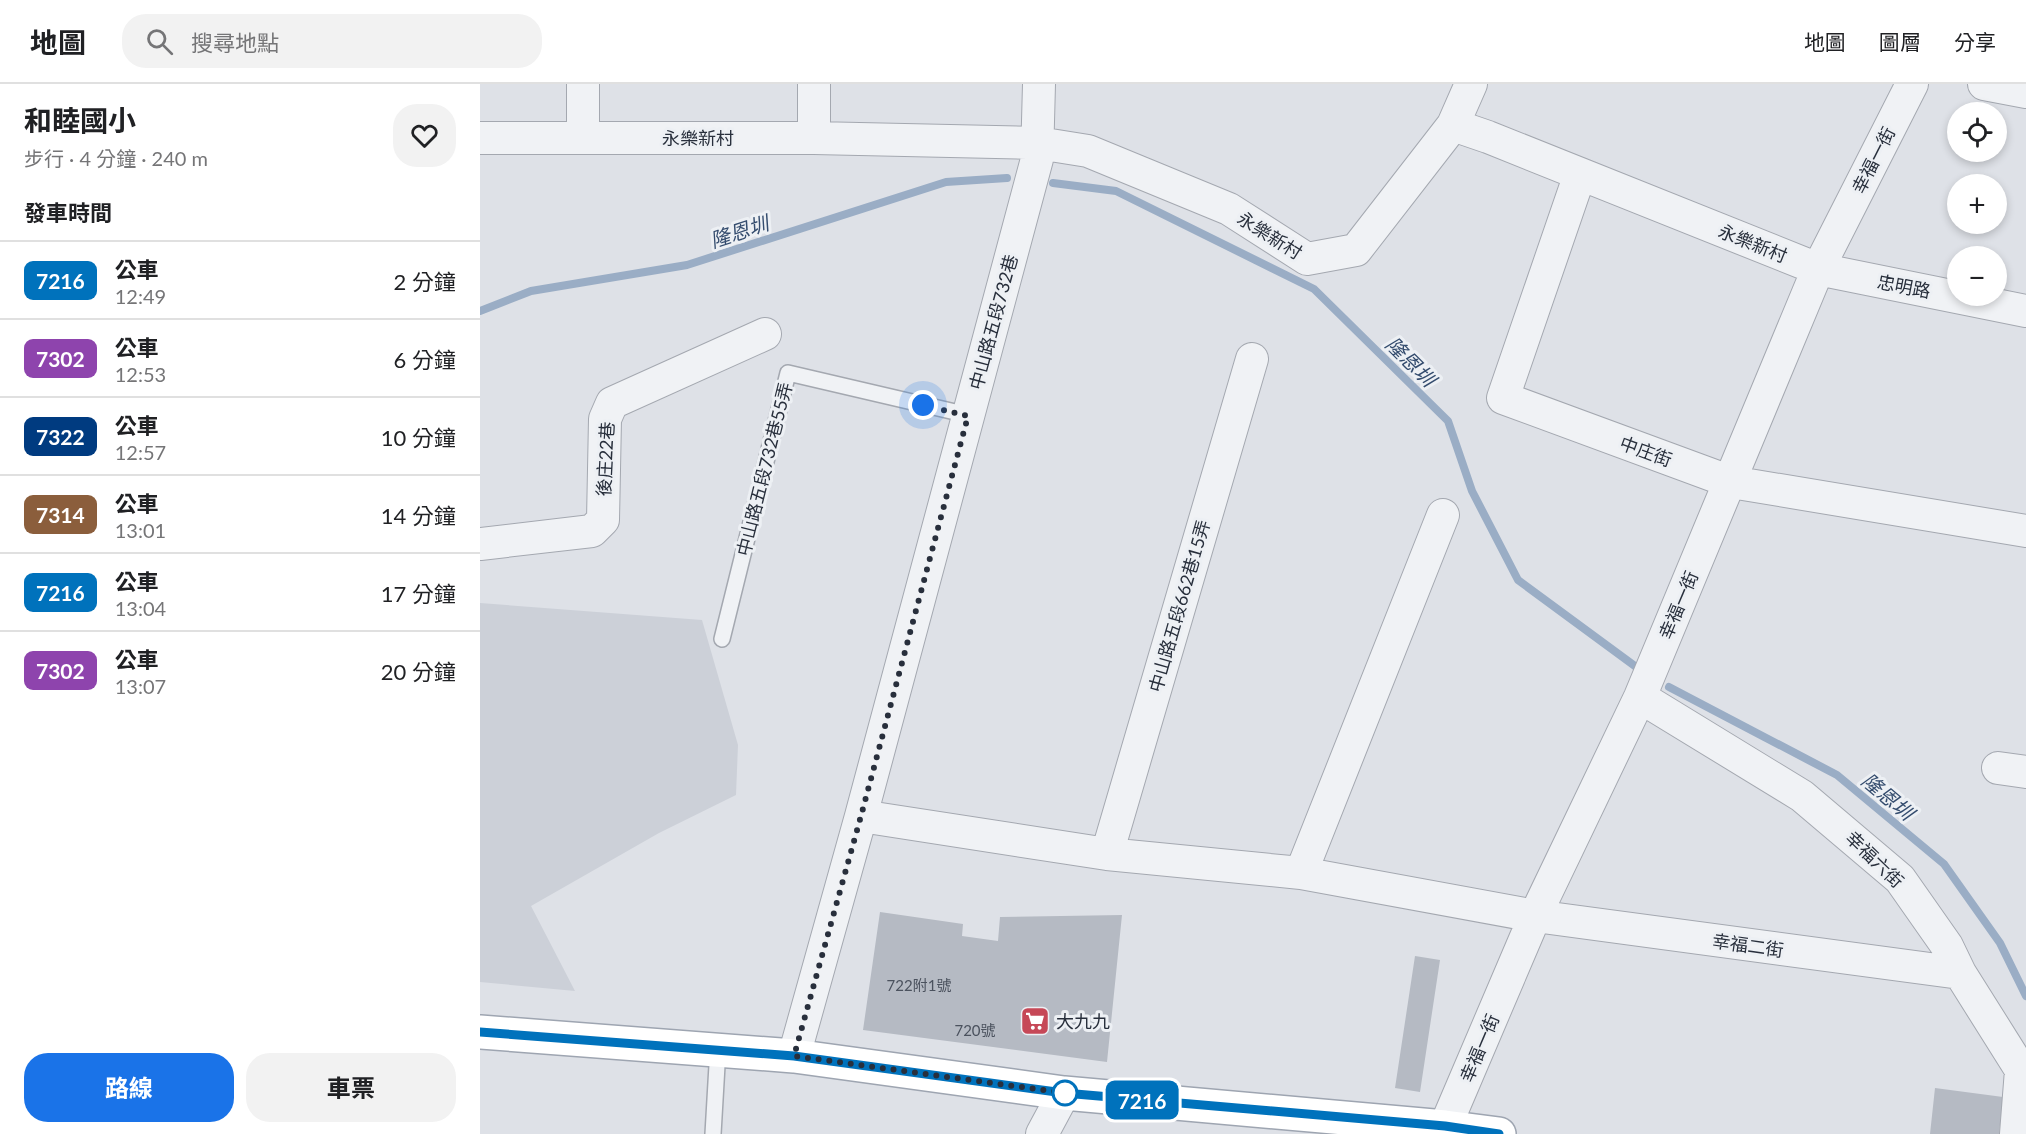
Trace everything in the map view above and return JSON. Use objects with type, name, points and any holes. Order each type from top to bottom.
[{"type":"main road","points":[[480,1032],[718,1048],[794,1056],[1064,1093],[1445,1126],[1488,1133]]},
{"type":"street","points":[[583,84],[583,138]]},
{"type":"street","points":[[814,84],[814,138]]},
{"type":"street","points":[[1038,143],[1039,84]]},
{"type":"street","name":"永樂新村","points":[[480,138],[814,138],[1038,143],[1088,151],[1229,209],[1307,259],[1356,250],[1453,125],[1471,84]]},
{"type":"street","name":"幸福一街","points":[[1445,1126],[1535,916],[1641,697],[1665,634],[1731,482],[1818,269],[1912,84]]},
{"type":"street","points":[[1984,84],[2026,92]]},
{"type":"street","name":"永樂新村","points":[[1453,125],[1818,269]]},
{"type":"street","name":"中山路五段732巷","points":[[794,1056],[968,416],[1034,169],[1038,143]]},
{"type":"street","name":"中庄街","points":[[1580,174],[1503,398],[1731,482],[2026,531]]},
{"type":"street","name":"忠明路","points":[[1818,269],[2026,311]]},
{"type":"street","name":"後庄22巷","points":[[480,544],[592,531],[603,520],[605,419],[612,403],[765,334]]},
{"type":"street","name":"中山路五段662巷15弄","points":[[1107,854],[1252,359]]},
{"type":"street","points":[[1301,873],[1443,515]]},
{"type":"street","name":"幸福六街","points":[[1641,697],[1802,796],[1900,879],[1947,946],[1960,973],[2021,1070],[2016,1134]]},
{"type":"street","points":[[861,816],[1107,854],[1301,873],[1535,916]]},
{"type":"street","name":"幸福二街","points":[[1535,916],[1960,973]]},
{"type":"street","points":[[1042,1134],[1064,1093]]},
{"type":"lane","name":"中山路五段732巷55弄","points":[[722,639],[788,373],[968,416]]},
{"type":"lane","points":[[713,1134],[718,1048]]},
{"type":"shaded area","points":[[480,603],[702,620],[738,745],[736,795],[659,833],[531,906],[575,991],[480,982]]},
{"type":"building","points":[[880,912],[963,924],[962,936],[998,941],[1000,917],[1122,915],[1107,1062],[863,1030]]},
{"type":"building","points":[[1415,956],[1440,960],[1420,1092],[1395,1088]]},
{"type":"building","points":[[1935,1088],[2003,1097],[1999,1134],[1930,1134]]},
{"type":"waterway","name":"隆恩圳","points":[[480,311],[531,291],[687,265],[946,182],[1007,178]]},
{"type":"waterway","name":"隆恩圳","points":[[1053,183],[1116,191],[1314,289],[1448,421],[1472,491],[1518,580],[1643,672]]},
{"type":"waterway","name":"隆恩圳","points":[[1669,687],[1837,775],[1944,864],[2000,943],[2026,996]]},
{"type":"bus line","name":"7216","points":[[480,1032],[718,1048],[794,1056],[1064,1093],[1445,1126],[1499,1134]]},
{"type":"place","name":"大九九","points":[[1035,1021]]},
{"type":"route","points":[[923,405],[968,416],[794,1056],[1065,1093]]}]
